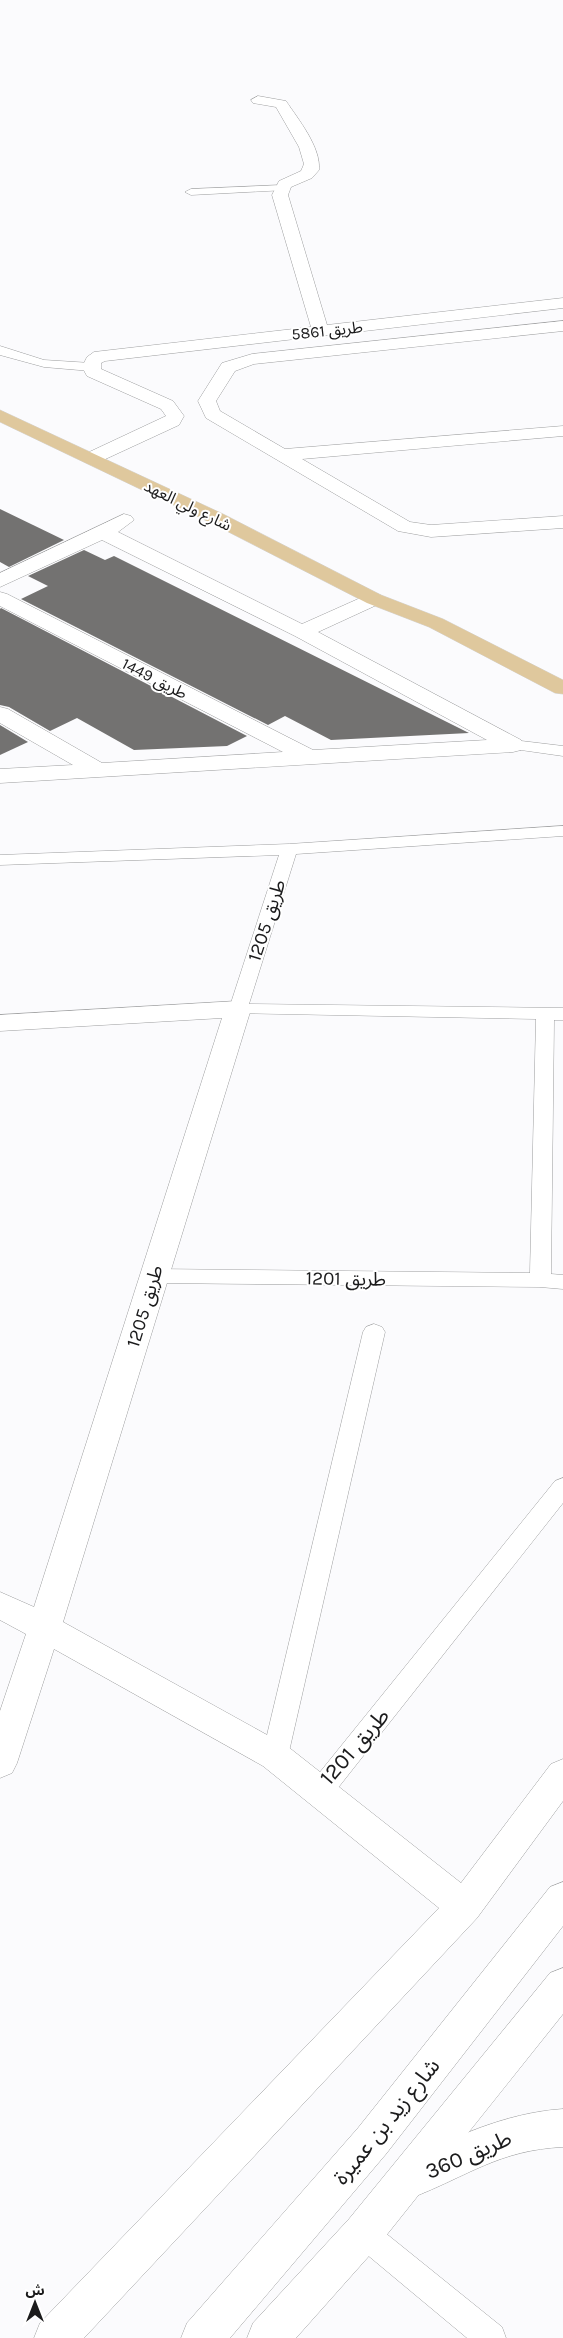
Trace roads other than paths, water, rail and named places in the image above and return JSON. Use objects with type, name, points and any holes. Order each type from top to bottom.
[{"type":"main road","name":"شارع ولي العهد","points":[[0,415],[216,518],[374,599],[436,623],[563,688]]},
{"type":"main road","name":"شارع ولي العهد","points":[[374,599],[415,628],[563,706]]},
{"type":"street","points":[[258,100],[281,104],[306,147],[312,165],[312,170],[308,174],[284,184],[280,194],[320,330]]},
{"type":"street","name":"طريق 5861","points":[[92,364],[100,356],[113,353],[563,304]]},
{"type":"street","points":[[563,326],[252,359],[228,367],[207,401],[212,414],[405,527],[431,531],[563,522]]},
{"type":"street","points":[[92,364],[94,372],[167,405],[175,416],[173,421],[92,458]]},
{"type":"street","points":[[282,455],[563,431]]},
{"type":"street","points":[[0,581],[124,520]]},
{"type":"street","points":[[102,532],[302,632],[513,745]]},
{"type":"street","name":"طريق 1449","points":[[0,598],[310,758]]},
{"type":"street","points":[[302,632],[374,599]]},
{"type":"street","points":[[0,714],[100,771]]},
{"type":"street","points":[[0,776],[513,745]]},
{"type":"street","points":[[0,1023],[238,1009]]},
{"type":"street","name":"طريق 1205","points":[[0,1764],[45,1628],[153,1276],[238,1009]]},
{"type":"street","name":"طريق 1201","points":[[0,1605],[275,1756],[321,1790]]},
{"type":"street","points":[[55,2338],[464,1907],[563,1774]]},
{"type":"street","points":[[321,1790],[464,1907]]},
{"type":"street","name":"شارع زيد بن عميرة","points":[[202,2338],[372,2141],[563,1898]]},
{"type":"street","points":[[268,2338],[363,2233],[563,1986]]},
{"type":"street","name":"طريق 360","points":[[405,2182],[484,2143],[536,2128],[563,2128]]},
{"type":"lane","points":[[191,192],[282,188]]},
{"type":"lane","points":[[0,350],[17,358],[40,364],[92,364]]},
{"type":"lane","points":[[513,745],[563,751]]},
{"type":"lane","points":[[0,860],[289,849],[563,831]]},
{"type":"lane","name":"طريق 1205","points":[[238,1009],[289,849]]},
{"type":"lane","points":[[238,1009],[554,1014],[540,1280]]},
{"type":"lane","name":"طريق 1201","points":[[153,1276],[540,1280],[563,1282]]},
{"type":"lane","points":[[275,1756],[374,1332]]},
{"type":"lane","name":"طريق 1201","points":[[321,1790],[563,1487]]},
{"type":"lane","points":[[363,2233],[491,2338]]}]
